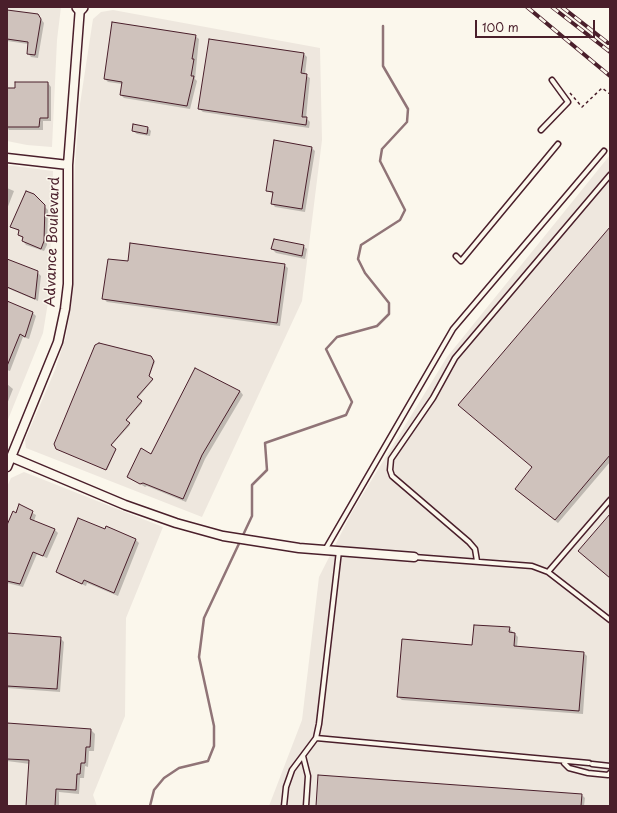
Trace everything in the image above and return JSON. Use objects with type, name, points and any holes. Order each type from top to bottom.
[{"type":"street","name":"Advance Boulevard","points":[[7,467],[58,342],[65,309],[68,284],[68,165],[80,8]]},
{"type":"street","points":[[7,158],[29,162],[68,165]]},
{"type":"street","points":[[11,457],[125,505],[176,523],[223,536],[324,550],[414,558]]},
{"type":"lane","points":[[541,130],[568,102],[552,80]]},
{"type":"lane","points":[[456,256],[461,261],[558,144]]},
{"type":"lane","points":[[324,550],[453,329],[604,150]]},
{"type":"lane","points":[[477,561],[475,549],[469,542],[392,476],[390,470],[391,459],[433,398],[455,358],[610,175]]},
{"type":"lane","points":[[548,572],[610,500]]},
{"type":"lane","points":[[284,806],[286,787],[292,770],[316,738],[319,724],[339,551]]},
{"type":"lane","points":[[414,558],[477,561],[532,566],[548,572],[610,620]]},
{"type":"lane","points":[[316,738],[610,766]]},
{"type":"lane","points":[[303,756],[308,776],[306,806]]},
{"type":"lane","points":[[564,762],[569,768],[576,770],[608,775],[610,773]]},
{"type":"path","points":[[568,92],[582,106],[602,88],[610,94]]},
{"type":"shaded area","points":[[7,7],[61,7],[57,40],[52,147],[27,145],[7,141]]},
{"type":"shaded area","points":[[113,10],[320,48],[322,140],[302,301],[202,517],[26,448],[25,440],[55,370],[66,336],[70,311],[75,163],[80,104],[93,19],[101,12]]},
{"type":"shaded area","points":[[610,155],[610,806],[269,806],[302,720],[319,577],[352,512],[447,357]]},
{"type":"shaded area","points":[[7,165],[53,171],[49,296],[43,333],[7,422]]},
{"type":"shaded area","points":[[24,472],[163,527],[126,618],[125,716],[93,795],[97,806],[7,806],[7,487],[11,478]]},
{"type":"building","points":[[7,10],[38,14],[41,19],[35,55],[27,54],[28,42],[7,39]]},
{"type":"building","points":[[112,22],[196,35],[191,76],[194,76],[187,106],[120,95],[122,82],[104,79]]},
{"type":"building","points":[[209,39],[304,53],[301,73],[307,74],[302,117],[307,117],[306,125],[198,109]]},
{"type":"building","points":[[15,82],[48,82],[48,118],[40,118],[39,127],[7,127],[7,88],[15,88]]},
{"type":"building","points":[[133,124],[148,127],[147,134],[132,131]]},
{"type":"building","points":[[274,140],[312,147],[302,209],[271,204],[273,192],[266,191]]},
{"type":"building","points":[[26,191],[34,194],[45,205],[44,241],[41,249],[22,241],[23,237],[18,235],[19,230],[10,227]]},
{"type":"building","points":[[610,227],[610,455],[555,520],[515,489],[532,467],[458,405]]},
{"type":"building","points":[[274,239],[304,245],[302,256],[271,249]]},
{"type":"building","points":[[130,243],[285,264],[277,323],[102,299],[108,259],[128,261]]},
{"type":"building","points":[[7,259],[38,271],[35,299],[7,287]]},
{"type":"building","points":[[7,301],[33,312],[25,337],[20,334],[7,366]]},
{"type":"building","points":[[99,343],[151,356],[154,361],[149,376],[153,379],[137,397],[142,401],[126,420],[130,423],[111,445],[116,449],[106,470],[56,449],[54,444],[95,345]]},
{"type":"building","points":[[195,368],[240,391],[202,455],[183,499],[143,483],[140,484],[127,477],[141,448],[151,454]]},
{"type":"building","points":[[19,504],[33,511],[30,519],[55,529],[43,556],[33,552],[20,584],[7,581],[7,525],[13,511],[16,513]]},
{"type":"building","points":[[610,514],[610,578],[578,551]]},
{"type":"building","points":[[78,518],[105,529],[106,526],[136,539],[114,593],[84,580],[82,584],[56,572]]},
{"type":"building","points":[[474,625],[510,627],[509,632],[515,633],[514,646],[584,652],[579,711],[397,697],[402,639],[472,645]]},
{"type":"building","points":[[7,633],[61,637],[57,689],[7,686]]},
{"type":"building","points":[[7,723],[91,729],[90,747],[86,747],[85,763],[81,763],[80,774],[77,774],[76,790],[56,789],[55,806],[26,806],[29,760],[7,759]]},
{"type":"building","points":[[318,775],[582,794],[581,806],[316,806]]},
{"type":"waterway","points":[[150,806],[154,790],[164,778],[179,768],[208,761],[214,746],[214,726],[199,657],[204,618],[252,516],[252,485],[267,470],[265,443],[346,415],[352,402],[326,349],[337,337],[377,326],[389,314],[389,303],[365,273],[358,259],[361,245],[400,220],[405,210],[380,161],[382,149],[407,122],[408,109],[383,66],[383,26]]},
{"type":"railway","points":[[527,7],[610,76]]},
{"type":"railway","points":[[552,7],[610,52]]},
{"type":"railway","points":[[562,7],[608,43]]}]
